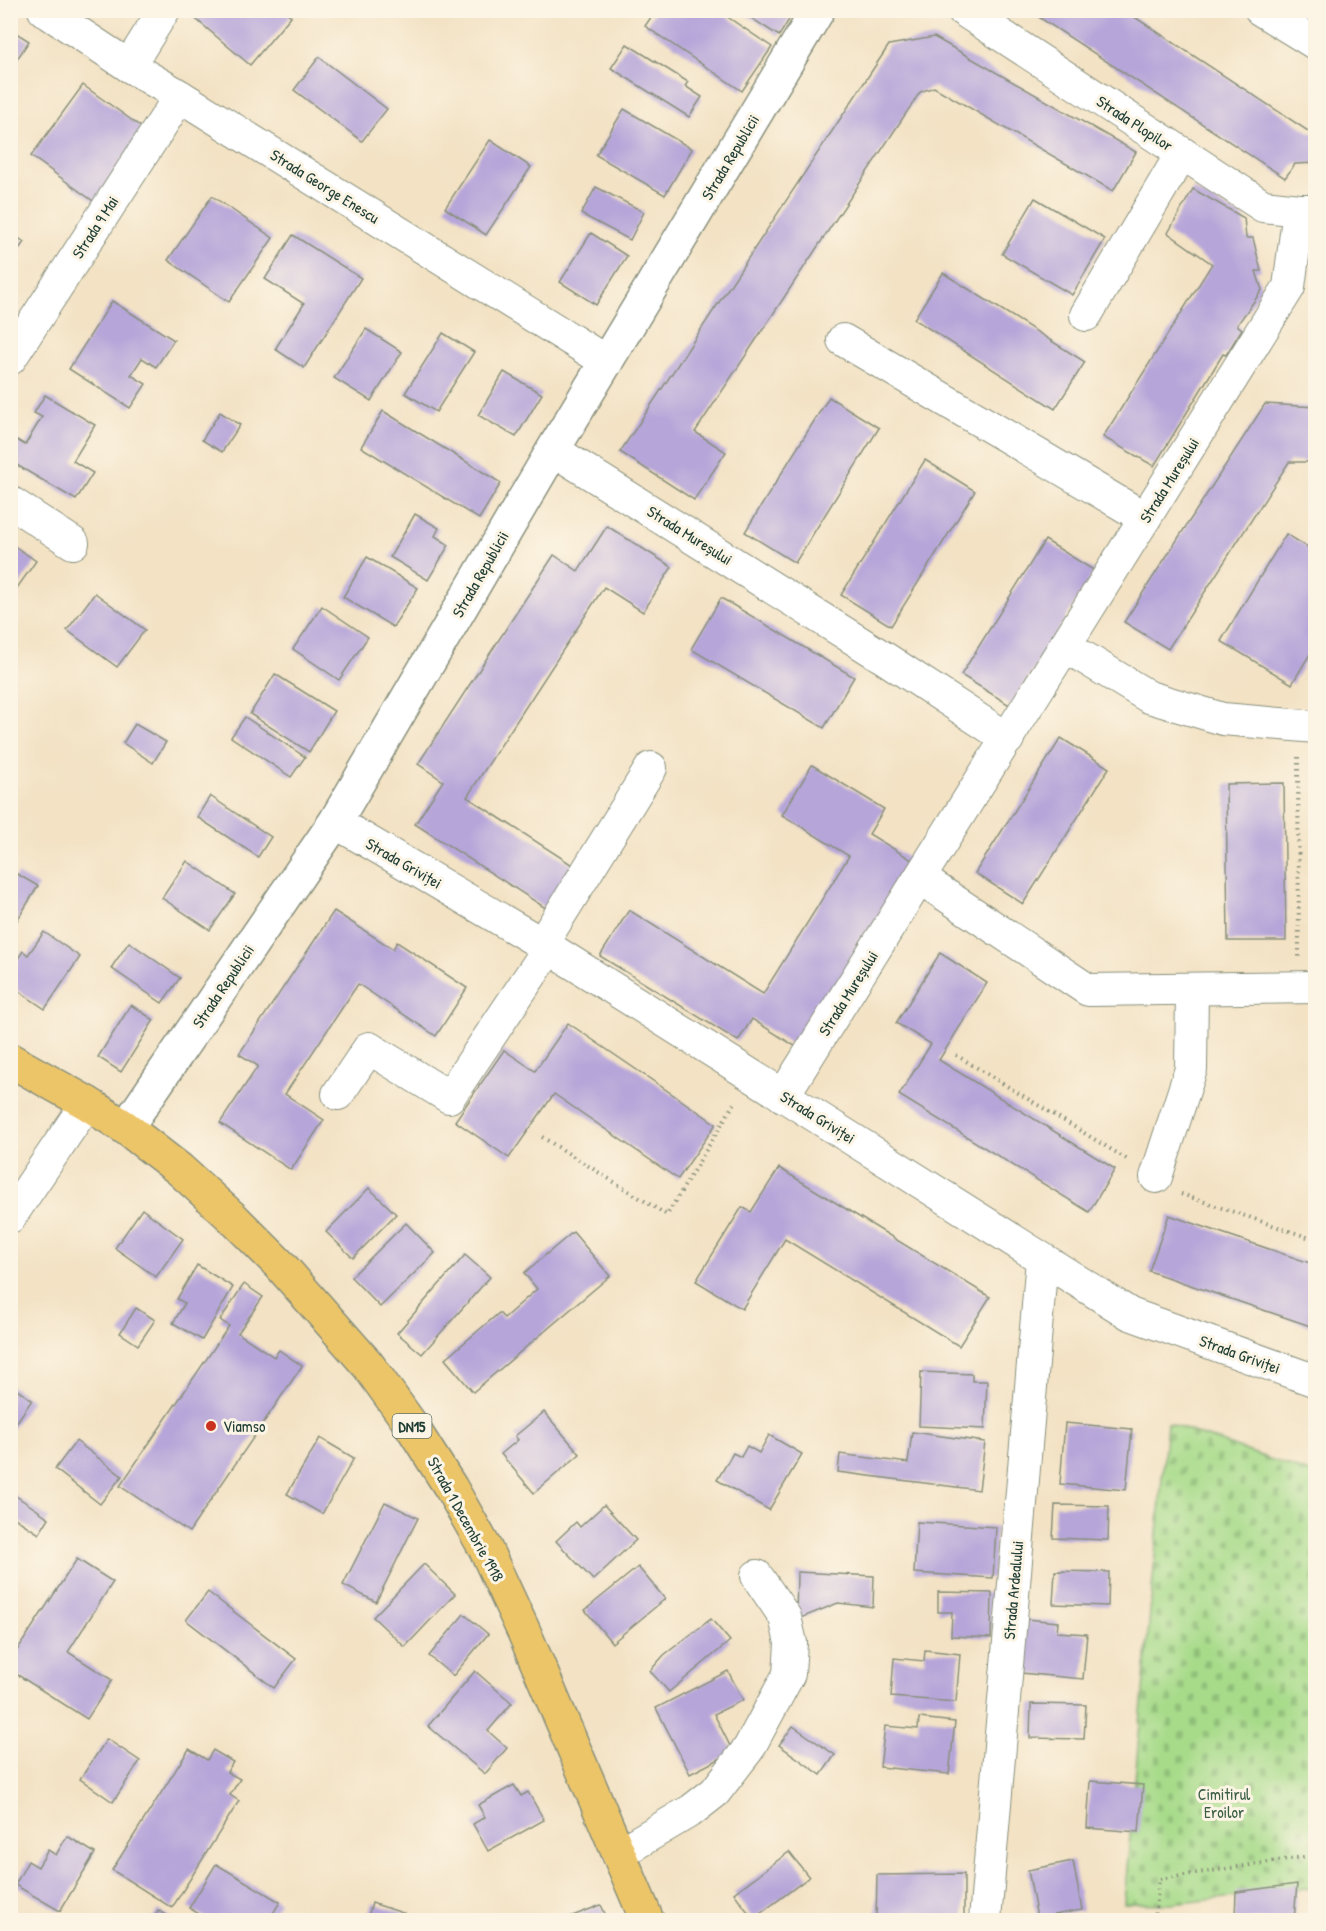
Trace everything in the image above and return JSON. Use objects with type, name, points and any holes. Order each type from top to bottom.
[{"type":"main road","name":"Strada 1 Decembrie 1918","points":[[10,1060],[87,1103],[126,1128],[179,1169],[281,1266],[368,1365],[410,1422],[485,1548],[524,1632],[647,1920]]},
{"type":"street","name":"Strada George Enescu","points":[[44,10],[129,66],[607,362]]},
{"type":"street","points":[[129,66],[164,10]]},
{"type":"street","name":"Strada Republicii","points":[[126,1128],[335,822],[553,450],[819,10]]},
{"type":"street","points":[[1261,10],[1316,44]]},
{"type":"street","name":"Strada Plopilor","points":[[967,12],[1263,206],[1307,210]]},
{"type":"street","name":"Strada 9 Mai","points":[[10,359],[180,96]]},
{"type":"street","points":[[1086,315],[1182,153]]},
{"type":"street","name":"Strada Mureșului","points":[[783,1096],[1289,287],[1307,210]]},
{"type":"street","points":[[843,340],[1145,518]]},
{"type":"street","name":"Strada Mureșului","points":[[553,450],[886,658],[1008,739]]},
{"type":"street","points":[[10,502],[73,543]]},
{"type":"street","points":[[1065,646],[1149,698],[1223,719],[1307,727]]},
{"type":"street","points":[[338,1094],[369,1048],[449,1097],[545,946],[651,768]]},
{"type":"street","name":"Strada Griviței","points":[[335,822],[545,946],[1130,1314],[1316,1381]]},
{"type":"street","points":[[920,878],[1088,990],[1307,988]]},
{"type":"street","points":[[1156,1177],[1191,1069],[1192,989]]},
{"type":"street","points":[[10,1217],[87,1103]]},
{"type":"street","name":"Strada Ardealului","points":[[985,1920],[1042,1258]]},
{"type":"street","points":[[618,1854],[692,1810],[715,1792],[749,1748],[789,1674],[791,1643],[785,1617],[757,1576]]},
{"type":"path","points":[[1307,727],[1307,988]]},
{"type":"path","points":[[542,1137],[668,1215],[751,1075]]},
{"type":"path","points":[[1155,1920],[1159,1879],[1316,1855]]},
{"type":"green space","name":"Cimitirul Eroilor","points":[[1167,1423],[1315,1475],[1315,1888],[1171,1904],[1124,1903]]},
{"type":"building","points":[[192,10],[284,10],[291,16],[250,65],[190,14]]},
{"type":"building","points":[[656,10],[717,10],[772,47],[742,91],[645,26]]},
{"type":"building","points":[[739,10],[795,10],[779,36]]},
{"type":"building","points":[[1036,10],[1124,10],[1311,133],[1316,133],[1316,163],[1295,164],[1285,178],[1034,14]]},
{"type":"building","points":[[10,29],[29,41],[10,70]]},
{"type":"building","points":[[934,37],[1136,152],[1113,191],[934,87],[920,92],[695,432],[726,452],[694,500],[620,452],[889,45]]},
{"type":"building","points":[[627,44],[688,82],[685,86],[702,97],[689,117],[611,68]]},
{"type":"building","points":[[319,57],[387,109],[362,141],[294,90]]},
{"type":"building","points":[[83,85],[152,135],[100,206],[31,156]]},
{"type":"building","points":[[624,109],[692,149],[665,195],[596,155]]},
{"type":"building","points":[[490,140],[531,167],[486,235],[445,208]]},
{"type":"building","points":[[596,187],[644,212],[630,240],[581,214]]},
{"type":"building","points":[[1193,189],[1244,218],[1246,238],[1253,238],[1261,271],[1256,271],[1262,290],[1237,325],[1242,329],[1226,355],[1223,354],[1154,466],[1103,437],[1212,264],[1168,233]]},
{"type":"building","points":[[212,196],[273,238],[229,302],[168,260]]},
{"type":"building","points":[[1035,198],[1105,239],[1072,295],[1002,254]]},
{"type":"building","points":[[10,232],[24,242],[10,262]]},
{"type":"building","points":[[591,233],[627,256],[596,305],[560,282]]},
{"type":"building","points":[[293,235],[361,278],[304,368],[275,349],[304,304],[265,279]]},
{"type":"building","points":[[943,273],[1085,362],[1055,409],[914,319]]},
{"type":"building","points":[[112,301],[174,340],[156,367],[142,358],[131,375],[146,384],[130,408],[69,369]]},
{"type":"building","points":[[366,329],[402,352],[371,401],[334,378]]},
{"type":"building","points":[[443,333],[474,352],[436,412],[405,393]]},
{"type":"building","points":[[504,372],[542,394],[516,437],[478,415]]},
{"type":"building","points":[[45,395],[95,425],[73,461],[93,473],[76,500],[10,461],[10,450],[17,440],[25,445],[42,417],[34,413]]},
{"type":"building","points":[[829,397],[879,428],[795,563],[745,532]]},
{"type":"building","points":[[1265,404],[1316,407],[1316,462],[1289,462],[1168,649],[1124,622]]},
{"type":"building","points":[[383,411],[501,483],[479,519],[361,447]]},
{"type":"building","points":[[220,412],[240,425],[222,452],[202,440]]},
{"type":"building","points":[[925,460],[975,491],[891,626],[841,595]]},
{"type":"building","points":[[415,514],[439,528],[435,536],[449,545],[428,580],[390,557]]},
{"type":"building","points":[[607,526],[672,567],[643,612],[604,587],[467,797],[574,866],[547,909],[415,824],[443,781],[418,764],[554,555],[578,571]]},
{"type":"building","points":[[1286,534],[1316,552],[1316,644],[1292,684],[1221,641]]},
{"type":"building","points":[[1045,540],[1095,571],[1011,706],[961,675]]},
{"type":"building","points":[[10,543],[36,561],[10,598]]},
{"type":"building","points":[[367,557],[418,588],[393,627],[343,597]]},
{"type":"building","points":[[95,593],[145,630],[117,667],[67,630]]},
{"type":"building","points":[[721,598],[854,677],[824,728],[691,649]]},
{"type":"building","points":[[322,606],[368,637],[339,680],[293,649]]},
{"type":"building","points":[[275,674],[334,711],[309,752],[250,714]]},
{"type":"building","points":[[245,717],[305,757],[291,777],[231,737]]},
{"type":"building","points":[[135,724],[166,742],[153,763],[123,743]]},
{"type":"building","points":[[1061,738],[1109,768],[1023,904],[975,873]]},
{"type":"building","points":[[812,765],[884,809],[869,834],[917,863],[801,1050],[752,1019],[738,1041],[600,956],[629,910],[763,994],[849,856],[782,815]]},
{"type":"building","points":[[1284,783],[1286,941],[1228,941],[1226,784]]},
{"type":"building","points":[[210,796],[271,837],[258,857],[197,817]]},
{"type":"building","points":[[187,861],[235,894],[210,930],[162,898]]},
{"type":"building","points":[[17,874],[38,886],[10,932],[10,885]]},
{"type":"building","points":[[334,911],[393,949],[397,942],[467,988],[436,1036],[358,984],[285,1094],[324,1120],[291,1170],[220,1123],[258,1066],[239,1054]]},
{"type":"building","points":[[44,932],[80,957],[45,1009],[10,985],[10,970],[23,951],[28,955]]},
{"type":"building","points":[[129,942],[180,978],[162,1003],[111,968]]},
{"type":"building","points":[[940,953],[987,983],[939,1060],[1115,1169],[1089,1212],[899,1095],[931,1044],[896,1023]]},
{"type":"building","points":[[131,1005],[154,1020],[121,1072],[98,1057]]},
{"type":"building","points":[[568,1023],[716,1124],[678,1179],[554,1094],[509,1158],[455,1121],[504,1050],[535,1071]]},
{"type":"building","points":[[779,1168],[990,1297],[959,1346],[785,1239],[742,1309],[696,1281],[742,1207],[751,1212]]},
{"type":"building","points":[[369,1188],[396,1214],[353,1258],[326,1232]]},
{"type":"building","points":[[142,1209],[183,1239],[156,1277],[115,1248]]},
{"type":"building","points":[[1169,1215],[1316,1265],[1316,1328],[1149,1271]]},
{"type":"building","points":[[406,1223],[435,1253],[380,1307],[351,1277]]},
{"type":"building","points":[[573,1232],[610,1276],[473,1392],[445,1359],[499,1313],[504,1318],[537,1289],[524,1273]]},
{"type":"building","points":[[465,1255],[490,1277],[422,1354],[397,1333]]},
{"type":"building","points":[[197,1265],[233,1287],[202,1340],[173,1323],[185,1303],[177,1299]]},
{"type":"building","name":"Viamso","points":[[244,1284],[263,1297],[238,1333],[274,1357],[279,1350],[302,1366],[189,1532],[120,1486],[229,1326],[220,1320]]},
{"type":"building","points":[[136,1308],[155,1320],[138,1345],[120,1333]]},
{"type":"building","points":[[921,1372],[972,1374],[972,1381],[987,1381],[985,1429],[919,1426]]},
{"type":"building","points":[[10,1385],[32,1400],[10,1432]]},
{"type":"building","points":[[544,1412],[580,1454],[534,1493],[501,1454],[518,1440],[515,1436]]},
{"type":"building","points":[[1065,1423],[1132,1429],[1126,1490],[1060,1484]]},
{"type":"building","points":[[912,1432],[985,1442],[979,1490],[838,1472],[840,1454],[908,1463]]},
{"type":"building","points":[[769,1435],[802,1454],[769,1510],[717,1480],[733,1453],[741,1457],[747,1446],[759,1453]]},
{"type":"building","points":[[320,1438],[354,1458],[322,1514],[287,1494]]},
{"type":"building","points":[[76,1441],[122,1476],[100,1504],[55,1469]]},
{"type":"building","points":[[10,1492],[49,1518],[39,1534],[10,1515]]},
{"type":"building","points":[[385,1502],[418,1518],[376,1602],[343,1585]]},
{"type":"building","points":[[604,1505],[636,1540],[593,1580],[556,1541],[576,1522],[580,1527]]},
{"type":"building","points":[[1055,1505],[1109,1506],[1108,1540],[1053,1538]]},
{"type":"building","points":[[917,1522],[996,1527],[993,1578],[914,1573]]},
{"type":"building","points":[[77,1559],[113,1582],[68,1652],[112,1680],[87,1719],[10,1670],[10,1661]]},
{"type":"building","points":[[424,1564],[455,1594],[405,1647],[373,1617]]},
{"type":"building","points":[[638,1567],[665,1599],[612,1643],[585,1610]]},
{"type":"building","points":[[1055,1571],[1109,1572],[1108,1606],[1053,1604]]},
{"type":"building","points":[[797,1572],[874,1576],[873,1607],[838,1603],[796,1620]]},
{"type":"building","points":[[208,1592],[296,1659],[274,1688],[186,1620]]},
{"type":"building","points":[[938,1592],[992,1593],[991,1638],[951,1636],[952,1612],[938,1612]]},
{"type":"building","points":[[464,1614],[488,1634],[453,1676],[429,1656]]},
{"type":"building","points":[[711,1619],[730,1641],[669,1692],[650,1671],[664,1655]]},
{"type":"building","points":[[1026,1619],[1058,1622],[1057,1632],[1087,1634],[1083,1679],[1021,1673]]},
{"type":"building","points":[[925,1650],[960,1654],[956,1702],[891,1697],[894,1658],[924,1661]]},
{"type":"building","points":[[475,1671],[512,1703],[488,1731],[507,1748],[485,1774],[428,1726]]},
{"type":"building","points":[[728,1671],[743,1700],[714,1714],[733,1752],[690,1774],[656,1708]]},
{"type":"building","points":[[1031,1704],[1086,1705],[1084,1739],[1030,1738]]},
{"type":"building","points":[[919,1718],[955,1722],[949,1774],[880,1767],[885,1726],[918,1729]]},
{"type":"building","points":[[793,1726],[835,1755],[821,1775],[779,1745]]},
{"type":"building","points":[[107,1739],[140,1761],[113,1802],[80,1779]]},
{"type":"building","points":[[189,1749],[207,1760],[213,1750],[233,1762],[227,1772],[240,1779],[230,1795],[239,1801],[172,1908],[112,1870]]},
{"type":"building","points":[[1090,1781],[1143,1785],[1139,1832],[1087,1828]]},
{"type":"building","points":[[514,1785],[521,1796],[528,1792],[544,1820],[488,1851],[473,1824],[485,1817],[478,1805]]},
{"type":"building","points":[[67,1836],[95,1853],[60,1911],[15,1885],[28,1861],[38,1867],[48,1850],[56,1855]]},
{"type":"building","points":[[789,1852],[809,1877],[753,1919],[734,1893]]},
{"type":"building","points":[[1073,1861],[1082,1910],[1037,1918],[1028,1870]]},
{"type":"building","points":[[216,1864],[280,1902],[269,1920],[209,1920],[189,1908]]},
{"type":"building","points":[[964,1874],[964,1920],[876,1920],[877,1875]]},
{"type":"building","points":[[1297,1884],[1294,1920],[1235,1920],[1236,1892]]},
{"type":"building","points":[[372,1903],[406,1914],[404,1920],[367,1920]]},
{"type":"building","points":[[601,1905],[608,1920],[562,1920]]},
{"type":"building","points":[[158,1910],[175,1920],[152,1920]]},
{"type":"place","name":"Viamso","points":[[211,1426]]}]
